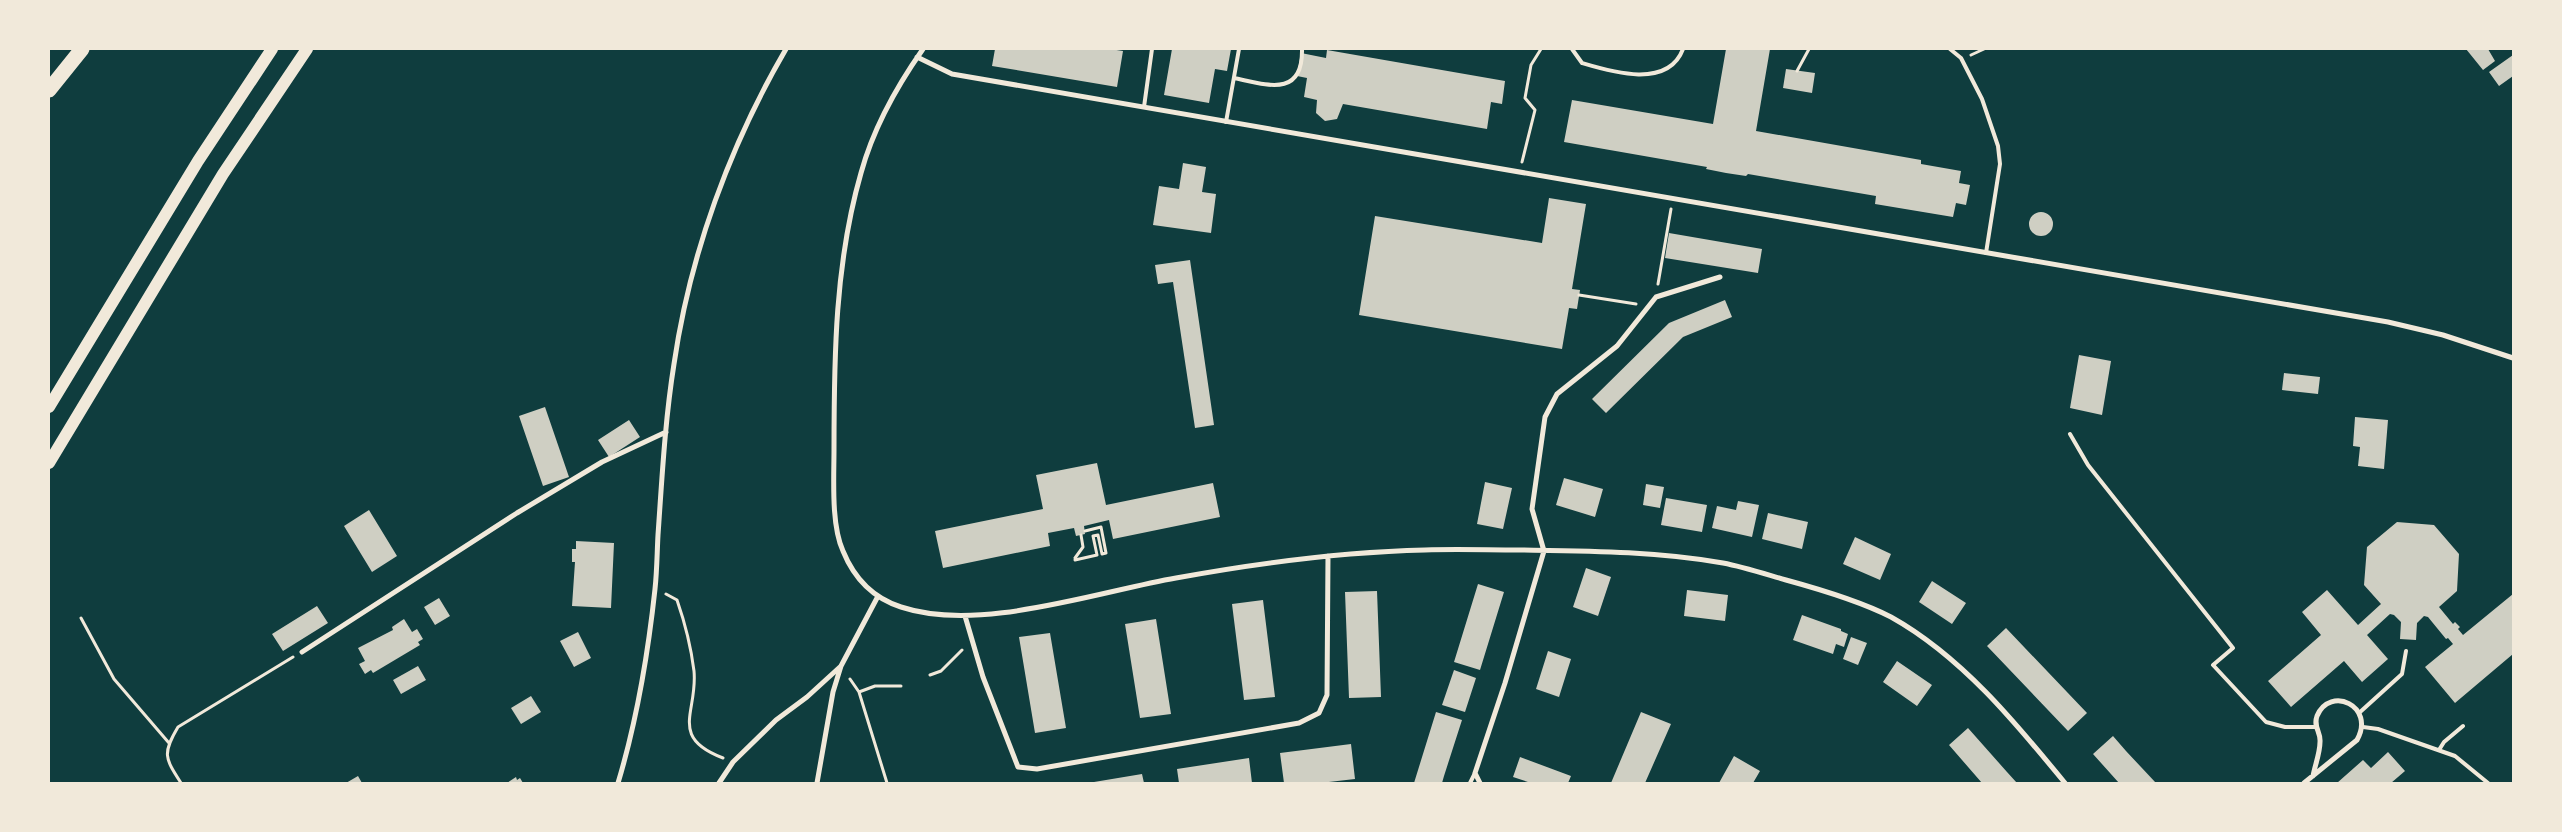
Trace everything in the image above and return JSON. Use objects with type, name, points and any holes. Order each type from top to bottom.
[{"type":"highway","points":[[49,90],[82,49]]},
{"type":"main road","points":[[49,407],[182,186],[272,49]]},
{"type":"main road","points":[[49,463],[224,174],[307,49]]},
{"type":"street","points":[[618,783],[630,743],[639,698],[656,588],[666,432],[678,336],[695,265],[720,186],[767,80],[786,49]]},
{"type":"street","points":[[923,49],[889,105],[861,170],[845,239],[837,301],[834,470],[841,548],[856,576],[877,598],[905,609],[965,616],[1012,612],[1170,579],[1248,566],[1328,556],[1426,550],[1633,553],[1724,564],[1816,588],[1889,616],[1951,658],[2034,746],[2065,783]]},
{"type":"street","points":[[917,57],[952,74],[2388,322],[2460,340],[2513,358]]},
{"type":"street","points":[[1480,783],[1475,774],[1505,683],[1544,551],[1532,508],[1545,417],[1557,394],[1617,346],[1656,297],[1720,277]]},
{"type":"street","points":[[302,652],[517,513],[602,462],[666,432]]},
{"type":"street","points":[[965,616],[1018,767],[1037,769],[1299,723],[1319,713],[1327,695],[1328,556]]},
{"type":"street","points":[[817,783],[833,692],[841,666],[877,598]]},
{"type":"street","points":[[719,783],[733,762],[776,720],[807,698],[841,666]]},
{"type":"street","points":[[2304,783],[2313,776],[2358,740],[2363,727],[2359,713],[2349,703],[2342,701],[2329,703],[2318,713],[2315,726],[2321,739],[2313,776]]},
{"type":"lane","points":[[1144,108],[1152,49]]},
{"type":"lane","points":[[1226,122],[1239,49]]},
{"type":"lane","points":[[1234,78],[1272,86],[1288,83],[1300,69],[1302,49]]},
{"type":"lane","points":[[1572,49],[1582,63],[1632,75],[1650,75],[1666,68],[1681,55],[1683,49]]},
{"type":"lane","points":[[1950,49],[1961,58],[1982,99],[1998,146],[2000,164],[1986,253]]},
{"type":"lane","points":[[2070,434],[2088,465],[2233,648],[2213,664],[2266,722],[2285,728],[2315,726]]},
{"type":"lane","points":[[2359,713],[2402,674],[2406,651]]},
{"type":"lane","points":[[2439,750],[2444,742],[2463,726]]},
{"type":"lane","points":[[2363,727],[2378,728],[2455,756],[2488,783]]},
{"type":"lane","points":[[1470,783],[1475,774]]},
{"type":"path","points":[[1520,172],[1535,110],[1525,98],[1531,65],[1542,49]]},
{"type":"path","points":[[1797,71],[1809,49]]},
{"type":"path","points":[[1656,297],[1670,216]]},
{"type":"path","points":[[1579,295],[1649,306]]},
{"type":"path","points":[[1081,535],[1083,547],[1075,559],[1098,555],[1093,536],[1098,535],[1102,554],[1106,553],[1101,527],[1085,531]]},
{"type":"path","points":[[656,588],[678,600],[685,624],[694,674],[688,719],[694,740],[708,752],[733,762]]},
{"type":"path","points":[[81,618],[114,679],[169,743]]},
{"type":"path","points":[[930,675],[941,671],[972,640]]},
{"type":"path","points":[[181,783],[167,761],[169,743],[178,728],[302,652]]},
{"type":"path","points":[[841,666],[859,692],[887,783]]},
{"type":"path","points":[[859,692],[875,686],[901,686]]},
{"type":"building","points":[[995,49],[1110,49],[1123,51],[1117,87],[992,66]]},
{"type":"building","points":[[1172,49],[1231,49],[1227,71],[1215,69],[1209,103],[1164,95]]},
{"type":"building","points":[[1726,49],[1770,49],[1756,131],[1921,160],[1921,164],[1961,171],[1959,183],[1970,185],[1966,205],[1956,203],[1953,217],[1875,204],[1876,196],[1748,174],[1746,176],[1726,173],[1706,169],[1707,167],[1564,142],[1572,100],[1713,124]]},
{"type":"building","points":[[2466,49],[2488,49],[2495,61],[2483,70]]},
{"type":"building","points":[[1327,50],[1505,81],[1502,104],[1491,102],[1487,129],[1343,104],[1337,119],[1325,121],[1316,113],[1317,100],[1304,97],[1307,78],[1297,76],[1301,53],[1326,58]]},
{"type":"building","points":[[2513,55],[2513,76],[2499,86],[2489,72]]},
{"type":"building","points":[[1786,69],[1815,73],[1812,93],[1783,88]]},
{"type":"building","points":[[1183,163],[1206,167],[1202,192],[1216,194],[1211,233],[1153,225],[1159,186],[1179,189]]},
{"type":"building","points":[[1549,198],[1586,204],[1572,289],[1580,290],[1577,309],[1569,308],[1562,349],[1359,315],[1375,216],[1542,243]]},
{"type":"building","points":[[2041,212],[2050,215],[2053,224],[2050,233],[2041,236],[2032,233],[2029,224],[2032,215]]},
{"type":"building","points":[[1669,233],[1762,249],[1758,273],[1665,258]]},
{"type":"building","points":[[1190,260],[1214,425],[1195,428],[1173,282],[1158,284],[1155,265]]},
{"type":"building","points":[[1725,300],[1732,317],[1683,337],[1606,413],[1592,399],[1669,323]]},
{"type":"building","points":[[2079,355],[2111,361],[2102,415],[2070,408]]},
{"type":"building","points":[[2284,373],[2320,377],[2318,394],[2282,390]]},
{"type":"building","points":[[545,407],[569,477],[543,486],[519,416]]},
{"type":"building","points":[[2355,417],[2388,420],[2384,469],[2358,466],[2360,447],[2353,446]]},
{"type":"building","points":[[629,420],[640,437],[609,457],[598,440]]},
{"type":"building","points":[[1097,463],[1106,505],[1213,483],[1220,517],[1113,539],[1109,520],[1084,526],[1085,534],[1076,536],[1074,528],[1048,533],[1050,546],[943,568],[935,531],[1043,509],[1036,475]]},
{"type":"building","points":[[1564,478],[1603,489],[1595,517],[1556,505]]},
{"type":"building","points":[[1485,482],[1512,488],[1503,529],[1477,524]]},
{"type":"building","points":[[1646,484],[1664,487],[1660,508],[1643,505]]},
{"type":"building","points":[[1666,498],[1707,505],[1702,532],[1661,525]]},
{"type":"building","points":[[1738,501],[1759,505],[1752,537],[1712,528],[1717,506],[1736,510]]},
{"type":"building","points":[[369,510],[397,556],[372,572],[344,526]]},
{"type":"building","points":[[1768,513],[1808,522],[1802,549],[1762,539]]},
{"type":"building","points":[[2397,522],[2434,525],[2459,554],[2457,591],[2439,607],[2453,624],[2455,622],[2460,627],[2458,629],[2463,635],[2513,594],[2513,654],[2455,703],[2425,667],[2453,644],[2448,638],[2446,639],[2428,617],[2424,616],[2417,623],[2416,640],[2400,639],[2401,622],[2394,615],[2390,614],[2367,635],[2388,659],[2362,682],[2344,661],[2291,707],[2268,681],[2321,635],[2302,612],[2327,590],[2358,625],[2381,604],[2364,585],[2367,547]]},
{"type":"building","points":[[1855,537],[1891,554],[1880,580],[1843,564]]},
{"type":"building","points":[[576,541],[614,543],[611,608],[572,606],[575,562],[572,562],[572,549],[576,549]]},
{"type":"building","points":[[1586,568],[1611,577],[1598,616],[1573,607]]},
{"type":"building","points":[[1932,581],[1966,603],[1952,624],[1919,602]]},
{"type":"building","points":[[1478,584],[1504,592],[1480,670],[1454,662]]},
{"type":"building","points":[[1687,590],[1728,595],[1725,621],[1684,616]]},
{"type":"building","points":[[1377,591],[1381,697],[1349,698],[1345,592]]},
{"type":"building","points":[[439,598],[450,616],[435,625],[424,607]]},
{"type":"building","points":[[1263,600],[1275,697],[1244,700],[1232,604]]},
{"type":"building","points":[[317,606],[328,623],[283,651],[272,634]]},
{"type":"building","points":[[1802,615],[1841,629],[1841,631],[1848,634],[1844,647],[1836,644],[1833,654],[1793,640]]},
{"type":"building","points":[[404,619],[412,632],[417,629],[423,639],[418,642],[420,645],[373,673],[371,670],[365,674],[359,664],[365,661],[358,648],[393,630],[392,627]]},
{"type":"building","points":[[1156,619],[1171,714],[1140,718],[1125,624]]},
{"type":"building","points":[[2006,628],[2087,713],[2068,731],[1987,646]]},
{"type":"building","points":[[578,632],[591,658],[574,667],[560,641]]},
{"type":"building","points":[[1050,633],[1066,728],[1035,733],[1019,637]]},
{"type":"building","points":[[1851,637],[1867,643],[1858,665],[1843,659]]},
{"type":"building","points":[[1548,651],[1571,659],[1559,697],[1536,689]]},
{"type":"building","points":[[1897,661],[1932,685],[1917,706],[1883,682]]},
{"type":"building","points":[[418,666],[426,680],[401,694],[393,680]]},
{"type":"building","points":[[1454,670],[1476,678],[1465,712],[1442,705]]},
{"type":"building","points":[[531,696],[541,712],[521,724],[511,708]]},
{"type":"building","points":[[1436,712],[1462,720],[1442,783],[1414,783]]},
{"type":"building","points":[[1641,712],[1671,724],[1645,783],[1611,783]]},
{"type":"building","points":[[1968,728],[2017,783],[1982,783],[1949,745]]},
{"type":"building","points":[[2113,736],[2156,783],[2119,783],[2093,754]]},
{"type":"building","points":[[1351,744],[1355,779],[1320,783],[1284,783],[1280,753]]},
{"type":"building","points":[[2388,752],[2405,771],[2391,783],[2337,783],[2363,760],[2371,768]]},
{"type":"building","points":[[1734,756],[1760,771],[1753,783],[1719,783]]},
{"type":"building","points":[[1520,757],[1571,776],[1568,783],[1531,783],[1513,777]]},
{"type":"building","points":[[1249,758],[1252,783],[1179,783],[1177,769]]},
{"type":"building","points":[[1142,774],[1144,783],[1094,783],[1094,782]]},
{"type":"building","points":[[358,776],[362,783],[346,783]]},
{"type":"building","points":[[516,777],[517,780],[520,778],[523,783],[507,783]]}]
